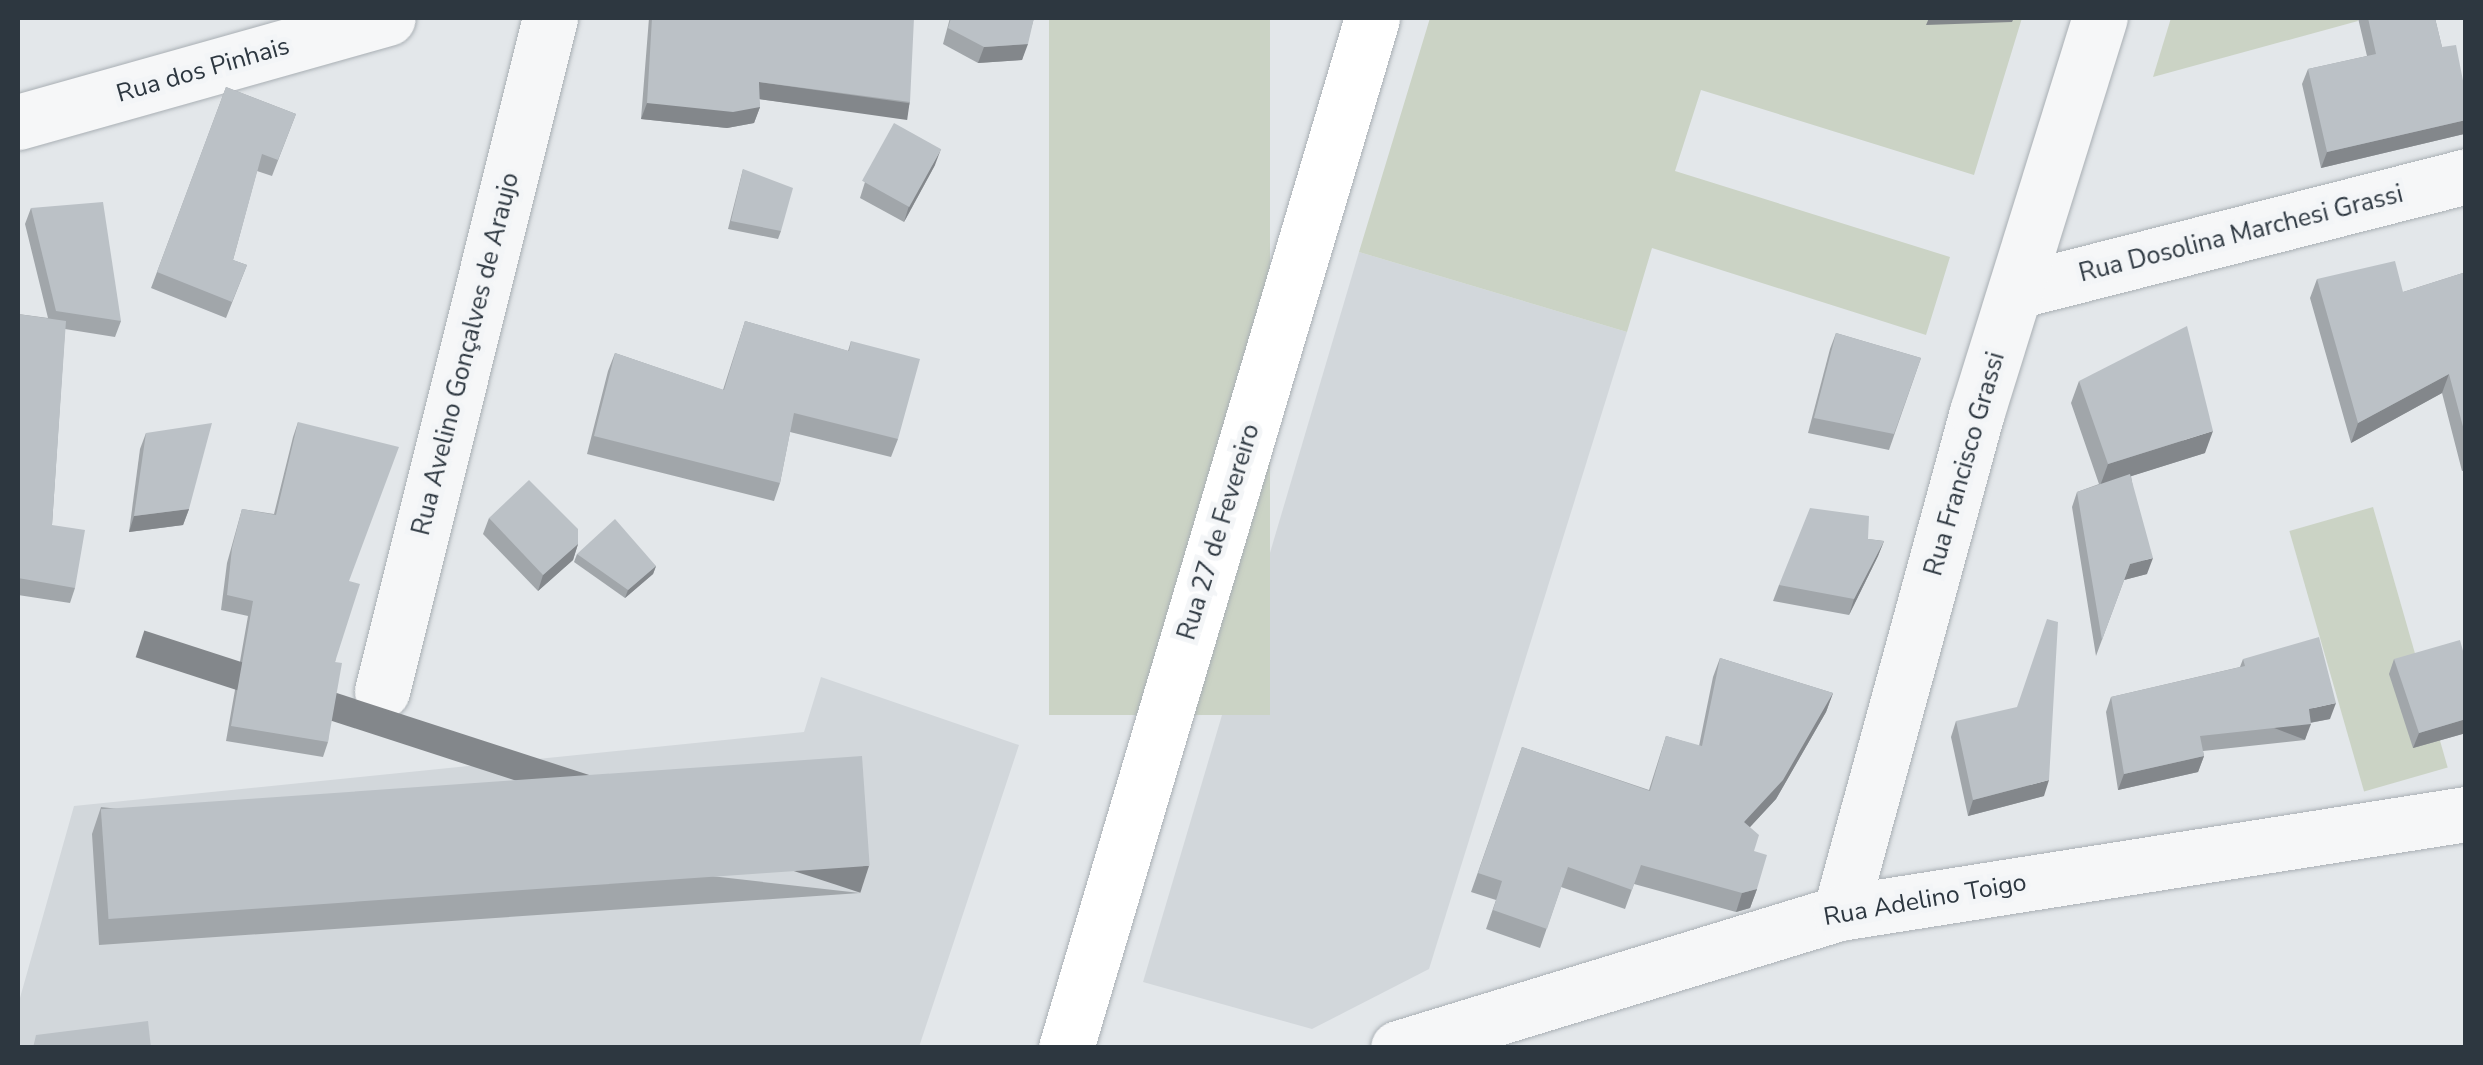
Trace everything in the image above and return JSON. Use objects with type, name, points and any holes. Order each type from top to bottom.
[{"type":"main road","name":"Rua 27 de Fevereiro","points":[[1066,1048],[1372,18]]},
{"type":"street","name":"Rua dos Pinhais","points":[[18,122],[388,18]]},
{"type":"street","name":"Rua Avelino Gonçalves de Araujo","points":[[382,691],[550,18]]},
{"type":"street","name":"Rua Francisco Grassi","points":[[1840,913],[2016,291],[2100,18]]},
{"type":"street","name":"Rua Dosolina Marchesi Grassi","points":[[2016,291],[2466,176]]},
{"type":"street","name":"Rua Adelino Toigo","points":[[1398,1048],[1840,913],[2466,814]]},
{"type":"shaded area","points":[[1049,18],[1270,18],[1270,715],[1049,715]]},
{"type":"shaded area","points":[[1430,18],[2022,18],[1974,175],[1701,90],[1675,171],[1950,257],[1926,335],[1652,248],[1627,332],[1359,252]]},
{"type":"shaded area","points":[[2171,18],[2357,18],[2358,21],[2153,77]]},
{"type":"shaded area","points":[[1359,252],[1627,332],[1429,969],[1312,1029],[1143,982]]},
{"type":"shaded area","points":[[2373,507],[2448,768],[2364,791],[2289,531]]},
{"type":"shaded area","points":[[821,677],[1019,745],[919,1047],[18,1048],[18,1005],[74,806],[804,732]]},
{"type":"building","points":[[652,18],[914,18],[910,102],[759,82],[760,107],[733,112],[647,103]]},
{"type":"building","points":[[951,18],[1034,18],[1028,44],[984,47],[948,28]]},
{"type":"building","points":[[2368,18],[2435,18],[2442,47],[2456,45],[2466,96],[2466,120],[2327,152],[2308,69],[2376,54]]},
{"type":"building","points":[[226,87],[296,114],[278,160],[262,154],[233,260],[247,265],[232,302],[157,272]]},
{"type":"building","points":[[894,123],[941,149],[909,207],[862,181]]},
{"type":"building","points":[[743,169],[793,188],[781,231],[731,221]]},
{"type":"building","points":[[103,202],[121,321],[56,311],[31,208]]},
{"type":"building","points":[[2395,261],[2403,292],[2466,272],[2466,438],[2449,374],[2358,423],[2317,279]]},
{"type":"building","points":[[18,314],[66,321],[52,525],[85,530],[75,588],[18,578]]},
{"type":"building","points":[[745,321],[849,351],[851,341],[920,359],[898,439],[794,413],[780,483],[594,436],[615,353],[724,390]]},
{"type":"building","points":[[2187,326],[2213,431],[2108,464],[2079,381]]},
{"type":"building","points":[[1836,333],[1921,358],[1894,434],[1814,418]]},
{"type":"building","points":[[298,422],[399,447],[349,581],[360,584],[335,662],[342,663],[328,742],[231,726],[253,601],[227,595],[232,548],[242,509],[276,515]]},
{"type":"building","points":[[212,423],[189,509],[134,516],[146,433]]},
{"type":"building","points":[[2130,474],[2153,558],[2130,564],[2102,640],[2077,492]]},
{"type":"building","points":[[529,480],[578,529],[578,544],[543,575],[489,518]]},
{"type":"building","points":[[1810,508],[1869,516],[1868,539],[1884,541],[1854,599],[1779,585]]},
{"type":"building","points":[[615,519],[656,566],[628,590],[577,554]]},
{"type":"building","points":[[2047,619],[2058,622],[2049,780],[1973,800],[1956,721],[2017,707]]},
{"type":"building","points":[[2319,637],[2336,703],[2309,709],[2311,724],[2200,736],[2204,756],[2124,774],[2111,697],[2245,666],[2243,659]]},
{"type":"building","points":[[2460,640],[2466,662],[2466,719],[2419,733],[2394,659]]},
{"type":"building","points":[[1720,658],[1833,693],[1783,780],[1744,822],[1759,835],[1754,851],[1767,855],[1757,889],[1742,893],[1641,865],[1632,890],[1568,867],[1547,929],[1493,910],[1502,881],[1478,873],[1522,747],[1650,791],[1666,736],[1702,746]]},
{"type":"building","points":[[862,756],[870,866],[109,919],[101,809]]},
{"type":"building","points":[[148,1021],[151,1048],[33,1048],[36,1035]]}]
